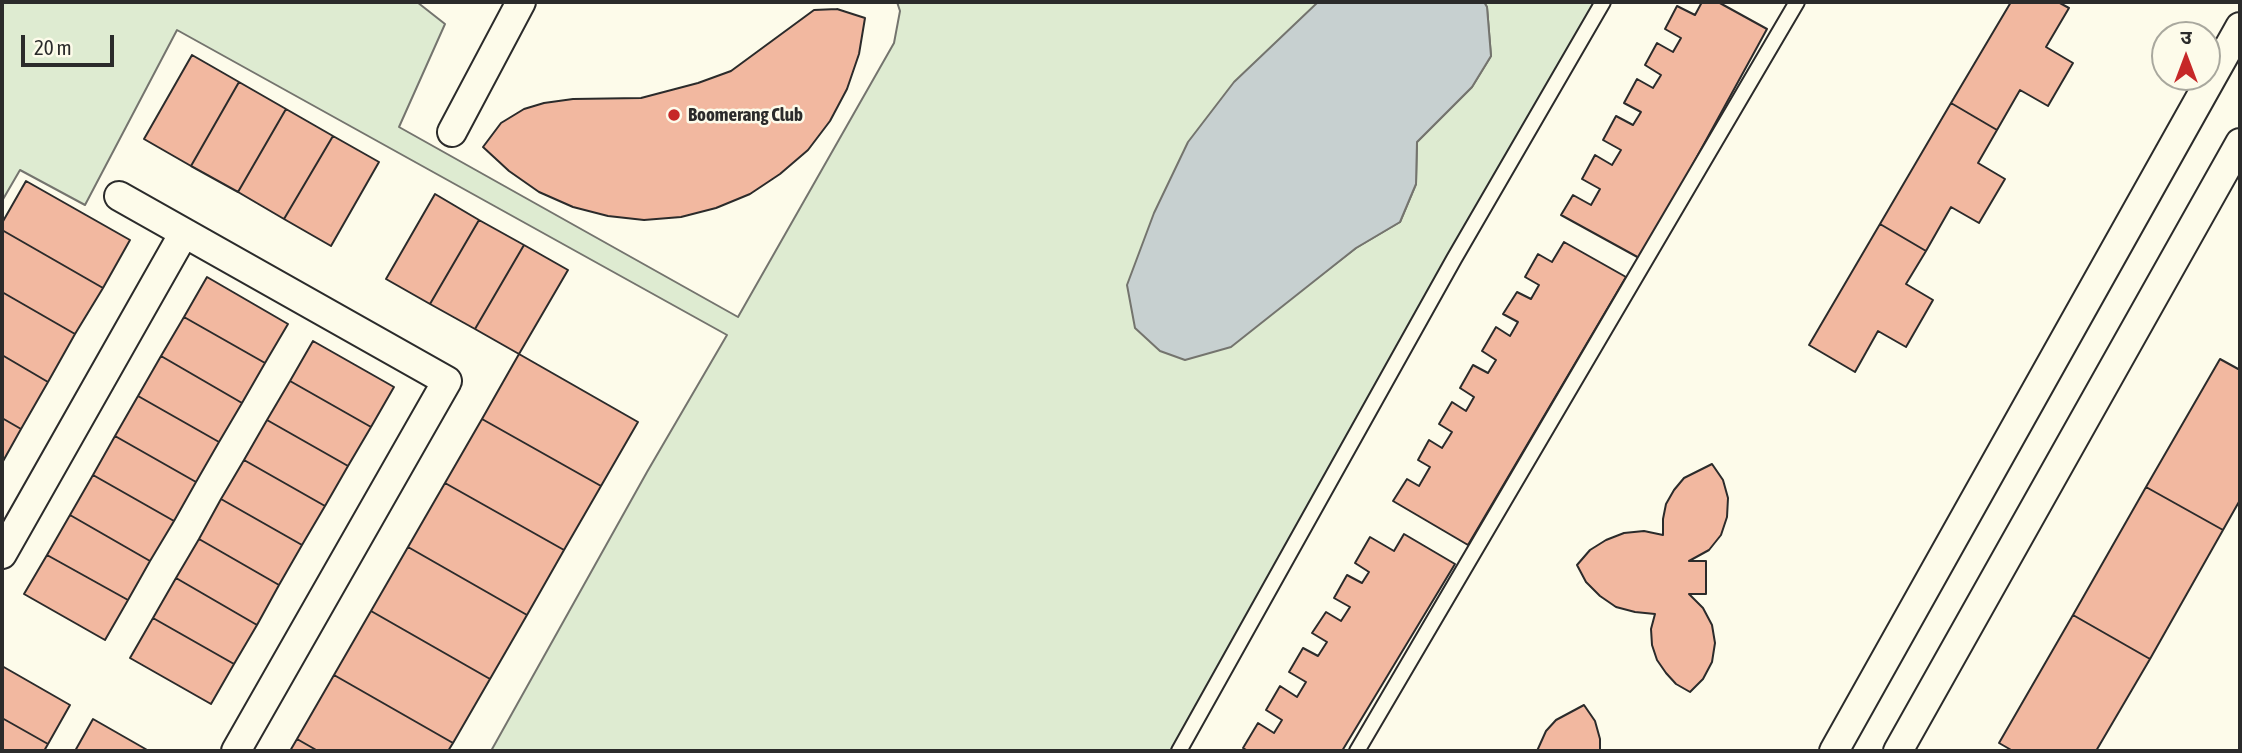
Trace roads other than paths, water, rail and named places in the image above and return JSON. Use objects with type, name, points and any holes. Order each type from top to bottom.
[{"type":"street","points":[[452,132],[521,2]]},
{"type":"street","points":[[1834,751],[2240,27]]},
{"type":"street","points":[[1898,751],[2240,143]]},
{"type":"street","points":[[119,196],[447,381],[236,751]]},
{"type":"street","points":[[2,554],[184,233]]},
{"type":"lane","points":[[1180,751],[1454,259],[1602,2]]},
{"type":"lane","points":[[1357,751],[1797,2]]},
{"type":"place","name":"Boomerang Club","points":[[674,115]]}]
